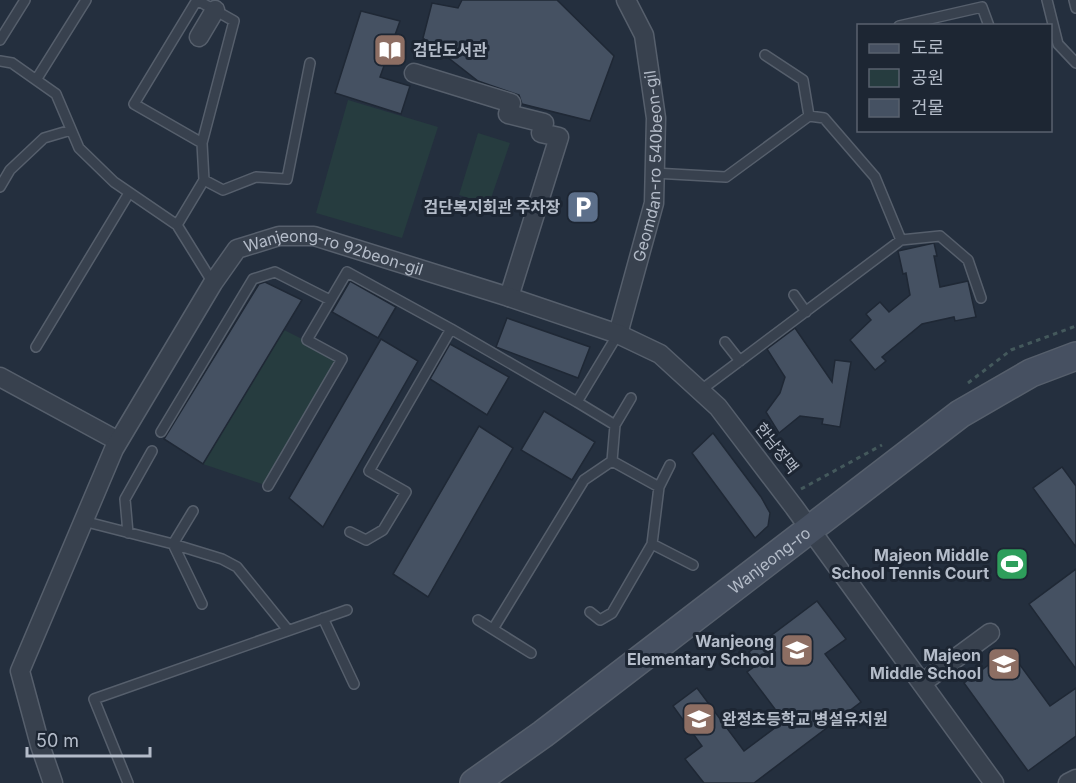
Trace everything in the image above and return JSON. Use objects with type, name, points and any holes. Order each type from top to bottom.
[{"type":"main road","name":"Wanjeong-ro","points":[[474,783],[543,734],[800,509],[1031,373],[1076,356]]},
{"type":"street","name":"Geomdan-ro 540beon-gil","points":[[618,334],[654,203],[656,118],[644,35],[626,0]]},
{"type":"street","points":[[199,37],[215,10]]},
{"type":"street","points":[[414,73],[511,103],[508,114],[544,123],[541,133],[559,136],[509,297]]},
{"type":"street","name":"Wanjeong-ro 92beon-gil","points":[[53,783],[20,672],[118,441],[213,284],[237,249],[279,236],[314,236],[618,334],[660,354],[718,406],[800,509],[994,783]]},
{"type":"street","points":[[0,377],[118,441]]},
{"type":"street","points":[[922,683],[990,633]]},
{"type":"street","points":[[1068,783],[1076,779]]},
{"type":"lane","points":[[0,40],[25,0]]},
{"type":"lane","points":[[36,80],[86,0]]},
{"type":"lane","points":[[177,225],[204,180],[202,143],[234,21],[197,0],[135,104],[202,143]]},
{"type":"lane","points":[[1047,0],[1051,24]]},
{"type":"lane","points":[[1074,0],[1076,9]]},
{"type":"lane","points":[[907,24],[982,7],[988,24]]},
{"type":"lane","points":[[951,14],[953,24]]},
{"type":"lane","points":[[1054,44],[1076,63]]},
{"type":"lane","points":[[765,55],[803,80],[809,116]]},
{"type":"lane","points":[[0,61],[12,63],[56,94],[79,148],[114,182],[177,225],[213,284]]},
{"type":"lane","points":[[204,180],[223,190],[256,177],[287,179],[310,63]]},
{"type":"lane","points":[[654,173],[726,177],[809,116],[824,118],[874,177],[901,240]]},
{"type":"lane","points":[[0,187],[10,170],[44,138],[71,130]]},
{"type":"lane","points":[[36,347],[129,193]]},
{"type":"lane","points":[[701,390],[901,240],[940,236],[968,260],[981,298]]},
{"type":"lane","points":[[161,432],[253,279],[275,272],[330,300]]},
{"type":"lane","points":[[268,486],[342,359],[307,340],[347,272],[451,329],[615,425]]},
{"type":"lane","points":[[794,295],[806,312]]},
{"type":"lane","points":[[350,532],[366,540],[383,530],[406,492],[369,471],[451,329]]},
{"type":"lane","points":[[577,402],[618,334]]},
{"type":"lane","points":[[725,342],[740,361]]},
{"type":"lane","points":[[612,461],[615,425],[631,398]]},
{"type":"lane","points":[[128,533],[125,499],[152,451]]},
{"type":"lane","points":[[612,461],[659,487]]},
{"type":"lane","points":[[493,629],[584,480],[612,461]]},
{"type":"lane","points":[[590,612],[600,620],[612,614],[652,544],[659,487],[670,465]]},
{"type":"lane","points":[[173,544],[193,511]]},
{"type":"lane","points":[[83,521],[222,559],[237,567],[288,630]]},
{"type":"lane","points":[[173,544],[201,604]]},
{"type":"lane","points":[[652,544],[693,565]]},
{"type":"lane","points":[[128,783],[94,699],[347,610]]},
{"type":"lane","points":[[323,618],[354,684]]},
{"type":"lane","points":[[478,620],[531,653]]},
{"type":"path","points":[[965,385],[1011,350],[1076,326]]},
{"type":"path","name":"한남정맥","points":[[800,509],[882,445]]},
{"type":"green space","points":[[348,100],[438,127],[402,238],[316,213]]},
{"type":"green space","points":[[478,133],[510,143],[489,204],[459,195]]},
{"type":"green space","points":[[284,330],[342,359],[268,486],[203,464]]},
{"type":"building","points":[[462,0],[557,0],[614,56],[590,121],[522,104],[519,95],[478,81],[423,38],[432,3],[458,8]]},
{"type":"building","name":"검단도서관","points":[[361,11],[400,21],[380,77],[410,86],[401,114],[335,93]]},
{"type":"building","points":[[934,243],[940,287],[968,281],[976,317],[955,321],[954,317],[922,324],[882,357],[886,361],[875,370],[850,340],[871,320],[866,314],[880,302],[889,312],[910,295],[906,273],[903,274],[898,251]]},
{"type":"building","points":[[350,281],[396,307],[378,338],[332,312]]},
{"type":"building","points":[[265,282],[302,300],[203,464],[164,439],[259,284]]},
{"type":"building","points":[[507,318],[590,347],[578,378],[496,347]]},
{"type":"building","points":[[795,328],[832,382],[835,360],[851,362],[840,427],[822,424],[823,419],[800,416],[779,433],[766,412],[780,393],[785,377],[767,349]]},
{"type":"building","points":[[381,339],[418,361],[323,527],[289,498]]},
{"type":"building","points":[[450,344],[509,377],[487,415],[430,379]]},
{"type":"building","points":[[544,411],[595,442],[572,480],[521,450]]},
{"type":"building","points":[[479,426],[513,448],[428,597],[393,574]]},
{"type":"building","points":[[713,433],[761,497],[770,513],[768,526],[755,538],[692,453]]},
{"type":"building","points":[[1062,467],[1076,486],[1076,547],[1033,488]]},
{"type":"building","points":[[1076,569],[1076,669],[1029,604]]},
{"type":"building","points":[[817,601],[846,639],[825,654],[861,702],[754,783],[704,783],[685,759],[702,746],[673,706],[697,688],[744,751],[784,721],[747,672],[758,664],[749,652]]},
{"type":"building","points":[[1009,650],[1050,706],[1076,688],[1076,736],[1028,771],[964,683]]},
{"type":"place","name":"검단도서관","points":[[390,50]]},
{"type":"place","name":"검단복지회관 주차장","points":[[583,207]]},
{"type":"place","name":"Majeon Middle School Tennis Court","points":[[1012,564]]},
{"type":"place","name":"Wanjeong Elementary School","points":[[797,650]]},
{"type":"place","name":"Majeon Middle School","points":[[1004,664]]},
{"type":"place","name":"완정초등학교 병설유치원","points":[[699,719]]}]
